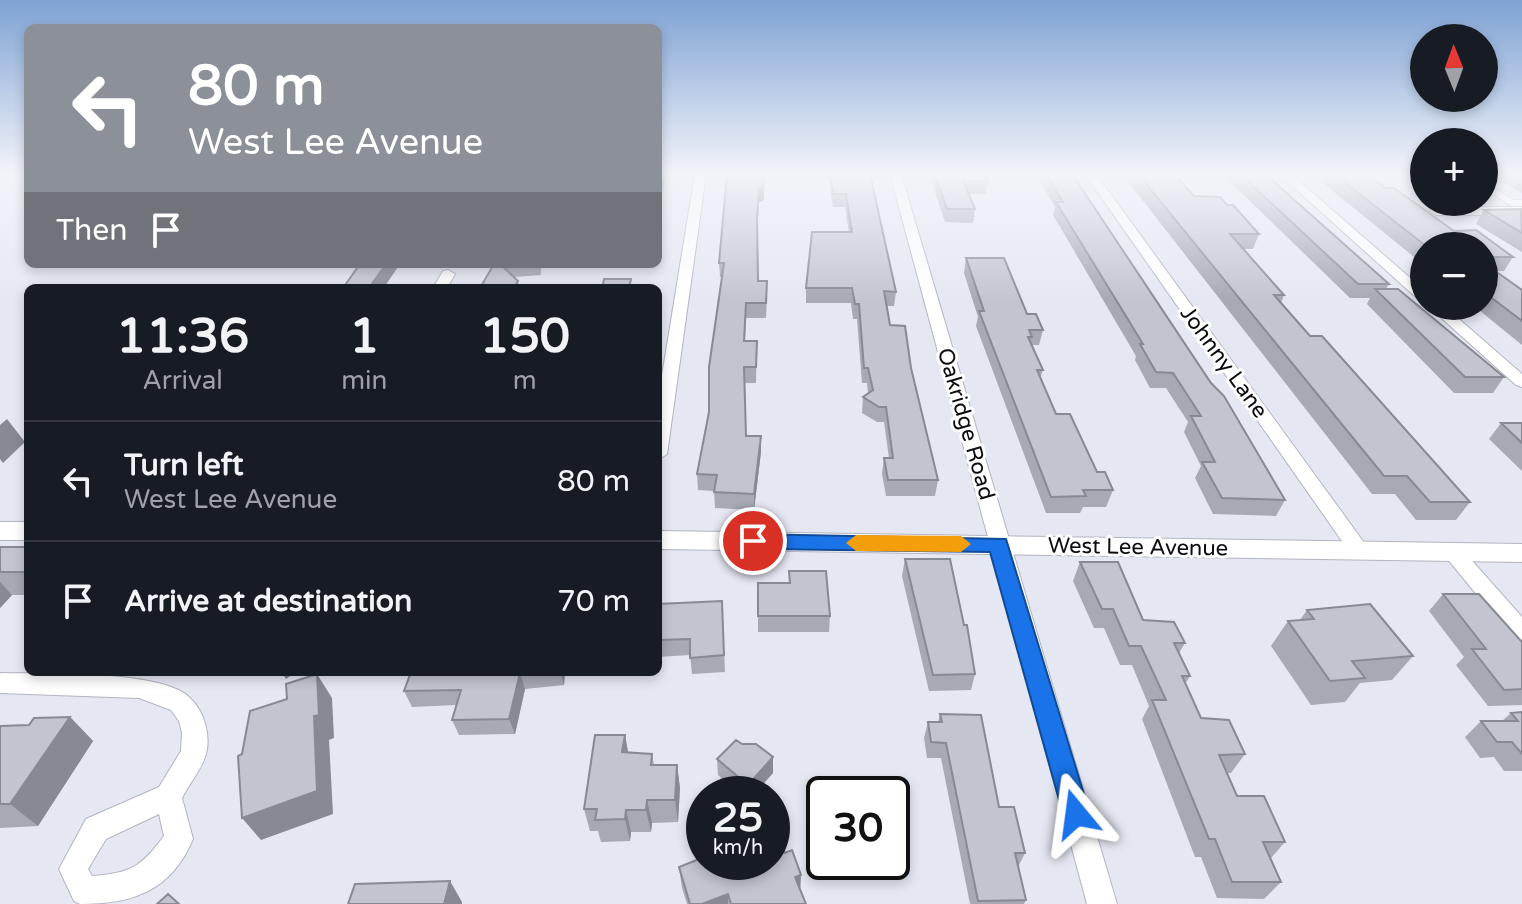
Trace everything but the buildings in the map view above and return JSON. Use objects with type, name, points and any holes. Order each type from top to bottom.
[{"type":"street","points":[[662,428],[695,216]]},
{"type":"street","name":"Oakridge Road","points":[[907,216],[1102,904]]},
{"type":"street","name":"Johnny Lane","points":[[1120,216],[1358,549]]},
{"type":"street","points":[[1332,216],[1410,285]]},
{"type":"street","points":[[442,284],[448,274]]},
{"type":"street","points":[[1451,320],[1522,382]]},
{"type":"street","points":[[0,531],[24,531]]},
{"type":"street","name":"West Lee Avenue","points":[[662,540],[1522,553]]},
{"type":"street","points":[[1452,551],[1522,633]]},
{"type":"street","points":[[0,683],[139,688],[179,702],[190,716],[195,733],[193,754],[168,796]]},
{"type":"slow traffic","points":[[856,543],[961,544]]},
{"type":"route","points":[[753,541],[999,544],[1076,814]]}]
